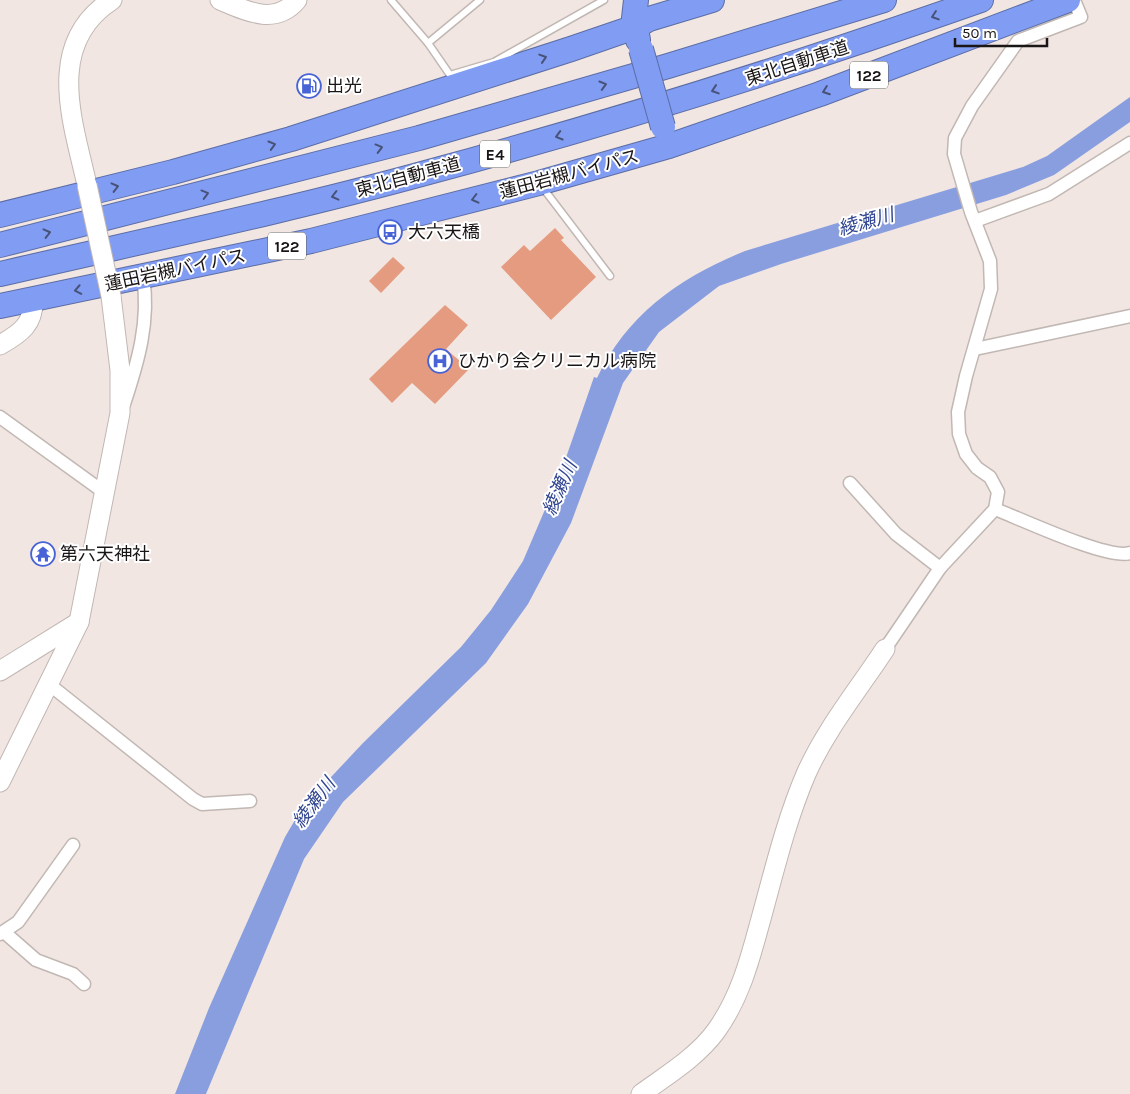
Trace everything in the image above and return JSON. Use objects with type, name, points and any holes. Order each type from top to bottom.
[{"type":"highway","points":[[636,0],[634,18],[638,38],[666,137]]},
{"type":"highway","points":[[0,215],[272,145],[638,38],[649,19],[712,0]]},
{"type":"highway","name":"東北自動車道","points":[[0,245],[418,138],[668,66],[884,0]]},
{"type":"highway","name":"東北自動車道","points":[[0,274],[284,209],[530,144],[703,93],[981,0]]},
{"type":"highway","name":"蓮田岩槻バイパス","points":[[0,306],[311,241],[539,183],[666,137],[820,94],[1074,9]]},
{"type":"street","points":[[112,0],[92,16],[82,29],[70,60],[67,80],[68,99],[111,296],[120,370],[120,413]]},
{"type":"street","points":[[220,0],[247,11],[264,15],[281,12],[297,0]]},
{"type":"street","points":[[641,1094],[694,1056],[715,1032],[730,1010],[741,986],[785,835],[807,773],[831,728],[940,568],[995,509],[998,492],[990,477],[977,468],[966,454],[959,434],[958,412],[966,376],[991,289],[990,261],[960,176],[954,154],[955,138],[972,106],[1018,41],[1074,9],[1074,0]]},
{"type":"street","points":[[973,216],[1049,194],[1129,148]]},
{"type":"street","points":[[0,782],[50,685],[79,622],[120,413],[143,336],[147,299],[143,277]]},
{"type":"street","points":[[0,344],[23,331],[30,323],[34,310],[33,299]]},
{"type":"street","points":[[975,349],[1130,316]]},
{"type":"street","points":[[0,417],[105,493]]},
{"type":"street","points":[[850,483],[896,534],[940,568]]},
{"type":"street","points":[[995,509],[1103,551],[1123,555],[1130,553]]},
{"type":"street","points":[[0,671],[79,622]]},
{"type":"street","points":[[50,685],[193,800],[202,804],[250,801]]},
{"type":"street","points":[[73,845],[18,922],[2,933],[36,960],[73,974],[84,984]]},
{"type":"lane","points":[[391,0],[428,43],[450,75],[494,62],[604,0]]},
{"type":"lane","points":[[428,43],[480,0]]},
{"type":"lane","points":[[539,183],[610,276]]},
{"type":"water","name":"綾瀬川","points":[[1130,97],[1130,122],[1054,175],[1006,195],[781,264],[719,286],[659,332],[623,383],[571,523],[528,604],[486,663],[343,802],[304,859],[206,1094],[175,1094],[209,1008],[285,837],[302,808],[363,743],[461,647],[491,610],[523,561],[561,472],[594,377],[597,378],[609,355],[640,317],[658,300],[678,286],[721,261],[745,251],[1023,167],[1047,156]]},
{"type":"building","points":[[555,228],[564,238],[561,240],[596,277],[551,320],[501,267],[524,245],[530,251]]},
{"type":"building","points":[[393,257],[405,268],[381,293],[369,281]]},
{"type":"building","points":[[445,305],[468,325],[446,349],[469,369],[435,404],[412,383],[392,403],[369,379]]},
{"type":"place","name":"出光","points":[[309,86]]},
{"type":"place","name":"大六天橋","points":[[390,232]]},
{"type":"place","name":"ひかり会クリニカル病院","points":[[440,361]]},
{"type":"place","name":"第六天神社","points":[[43,554]]}]
